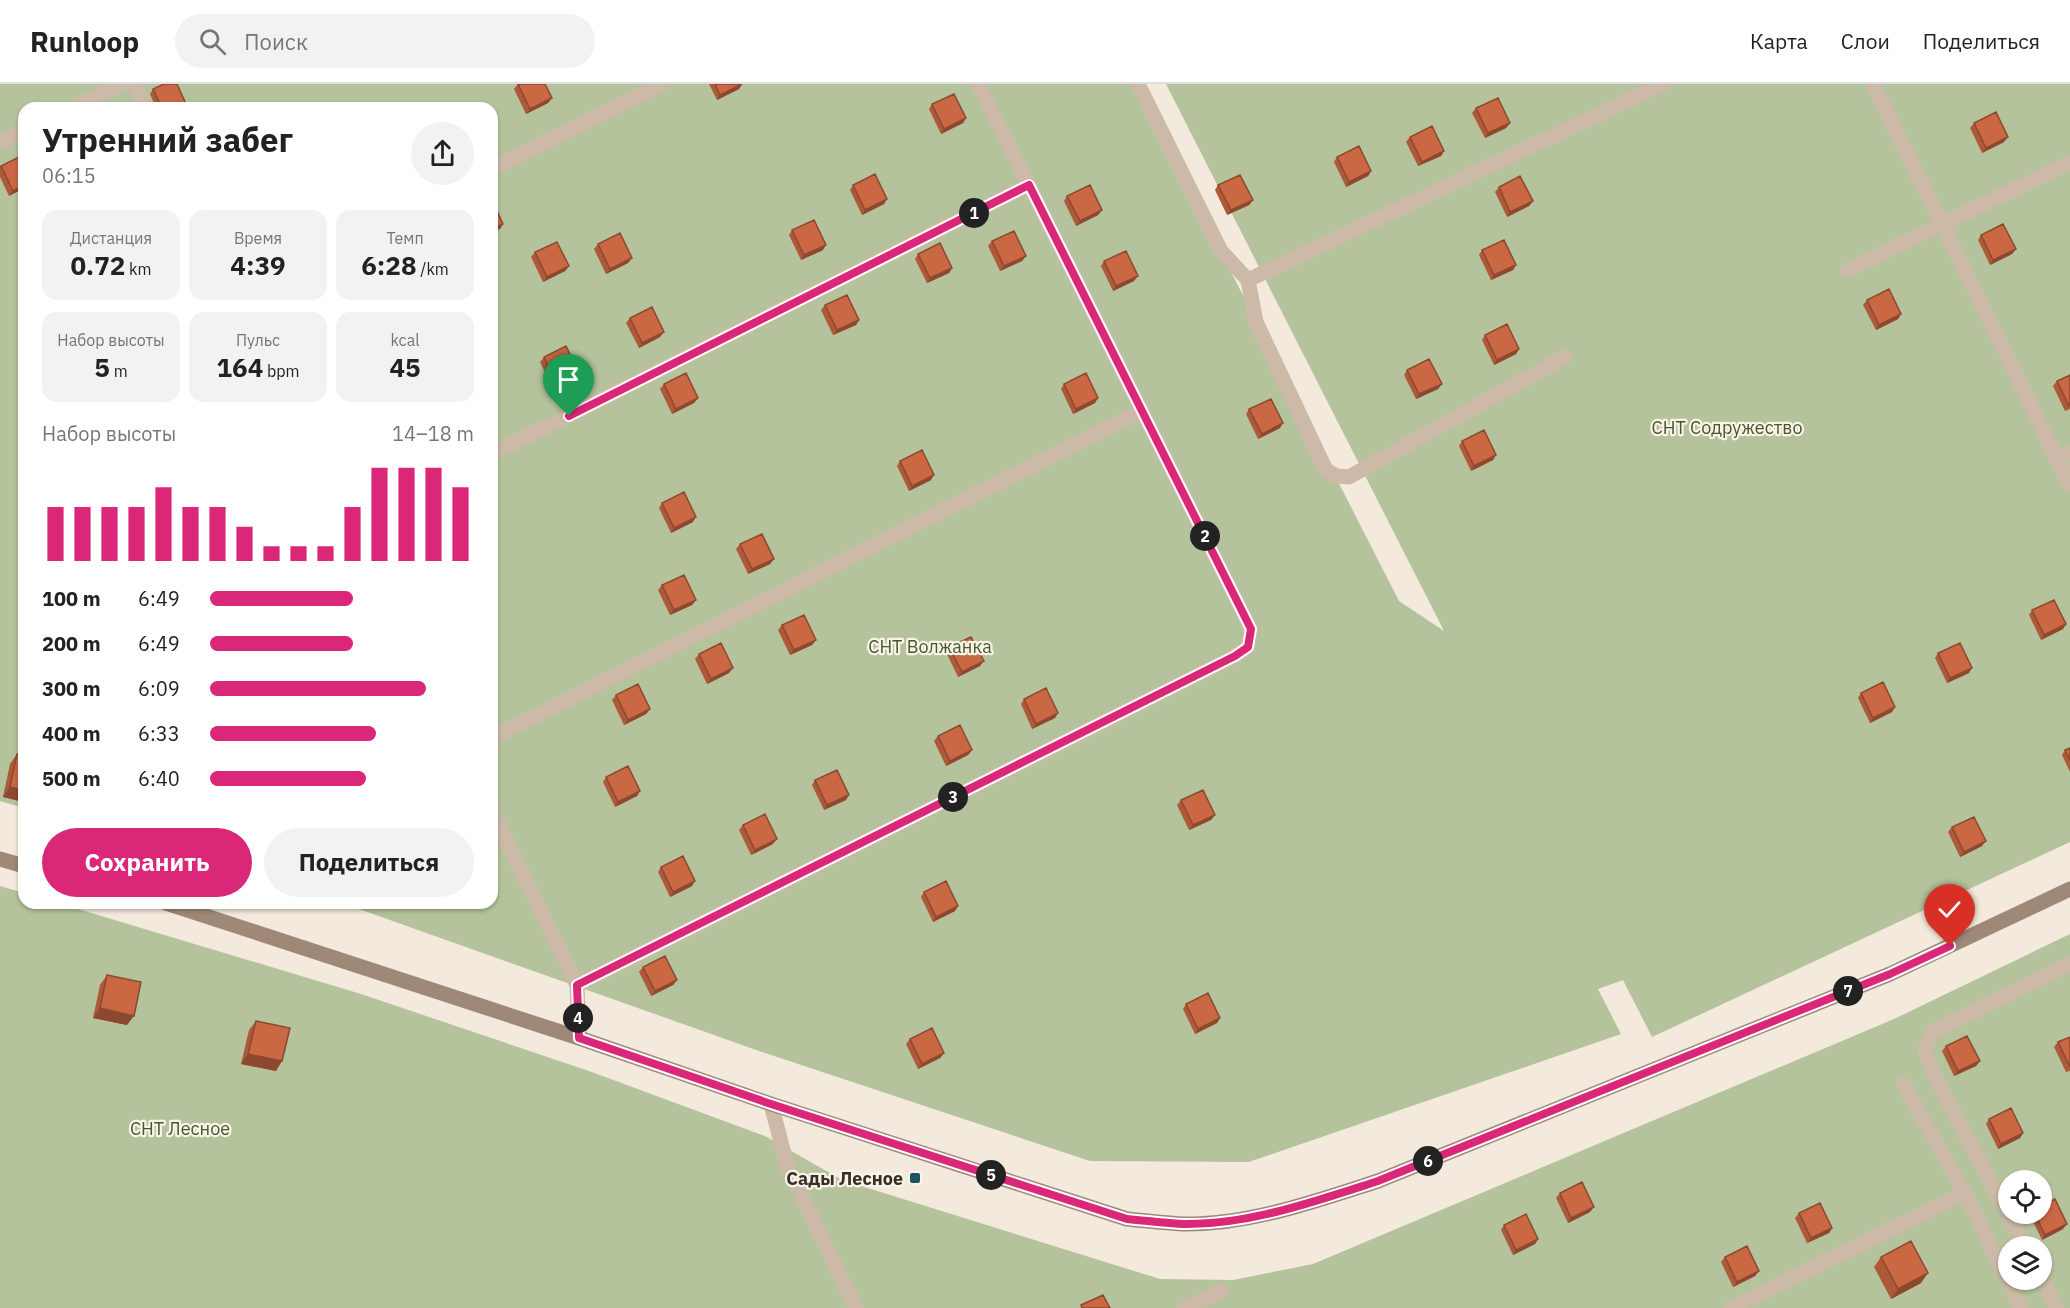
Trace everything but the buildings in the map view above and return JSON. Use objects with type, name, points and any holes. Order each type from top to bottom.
[{"type":"street","points":[[84,102],[122,84]]},
{"type":"street","points":[[134,84],[143,102]]},
{"type":"street","points":[[498,166],[662,84]]},
{"type":"street","points":[[577,985],[1235,656],[1248,647],[1251,629],[978,84]]},
{"type":"street","points":[[1138,84],[1221,251],[1248,280],[1256,322],[1326,470],[1336,477],[1349,477],[1565,357]]},
{"type":"street","points":[[1248,280],[1663,84]]},
{"type":"street","points":[[1873,84],[2064,456],[2070,485]]},
{"type":"street","points":[[0,143],[18,134]]},
{"type":"street","points":[[1848,270],[2070,162]]},
{"type":"street","points":[[498,451],[1029,185]]},
{"type":"street","points":[[498,735],[1143,410]]},
{"type":"street","points":[[498,824],[577,985],[579,1038]]},
{"type":"street","points":[[0,860],[18,864]]},
{"type":"street","points":[[184,909],[579,1038],[771,1104],[1127,1219],[1185,1224],[1248,1217],[1310,1203],[1378,1181],[1890,974],[2070,888]]},
{"type":"street","points":[[2020,1236],[1934,1074],[1925,1051],[1932,1032],[2070,964]]},
{"type":"street","points":[[1903,1084],[1965,1193],[2021,1308]]},
{"type":"street","points":[[771,1104],[787,1165],[856,1308]]},
{"type":"street","points":[[1731,1308],[1965,1193]]},
{"type":"street","points":[[2048,1290],[2057,1308]]},
{"type":"street","points":[[1184,1308],[1221,1291]]},
{"type":"green space","name":"СНТ Волжанка","points":[[0,84],[1135,84],[1399,601],[1444,631],[1166,84],[2070,84],[2070,842],[1652,1037],[1623,980],[1598,989],[1621,1034],[1249,1162],[1090,1161],[759,1051],[359,909],[498,909],[498,102],[18,102],[18,806],[0,801]]},
{"type":"green space","name":"СНТ Лесное","points":[[0,886],[18,891],[18,909],[78,909],[361,994],[589,1071],[765,1136],[842,1180],[1160,1279],[1233,1280],[1313,1264],[1894,1019],[2070,934],[2070,1308],[0,1308]]},
{"type":"place","name":"Сады Лесное","points":[[915,1178]]},
{"type":"route","points":[[569,416],[1029,185],[1251,629],[1248,647],[1235,656],[577,985],[579,1038],[771,1104],[1127,1219],[1185,1224],[1248,1217],[1310,1203],[1378,1181],[1890,974],[1950,946]]},
{"type":"park label","name":"СНТ Содружество","points":[[1727,427]]}]
